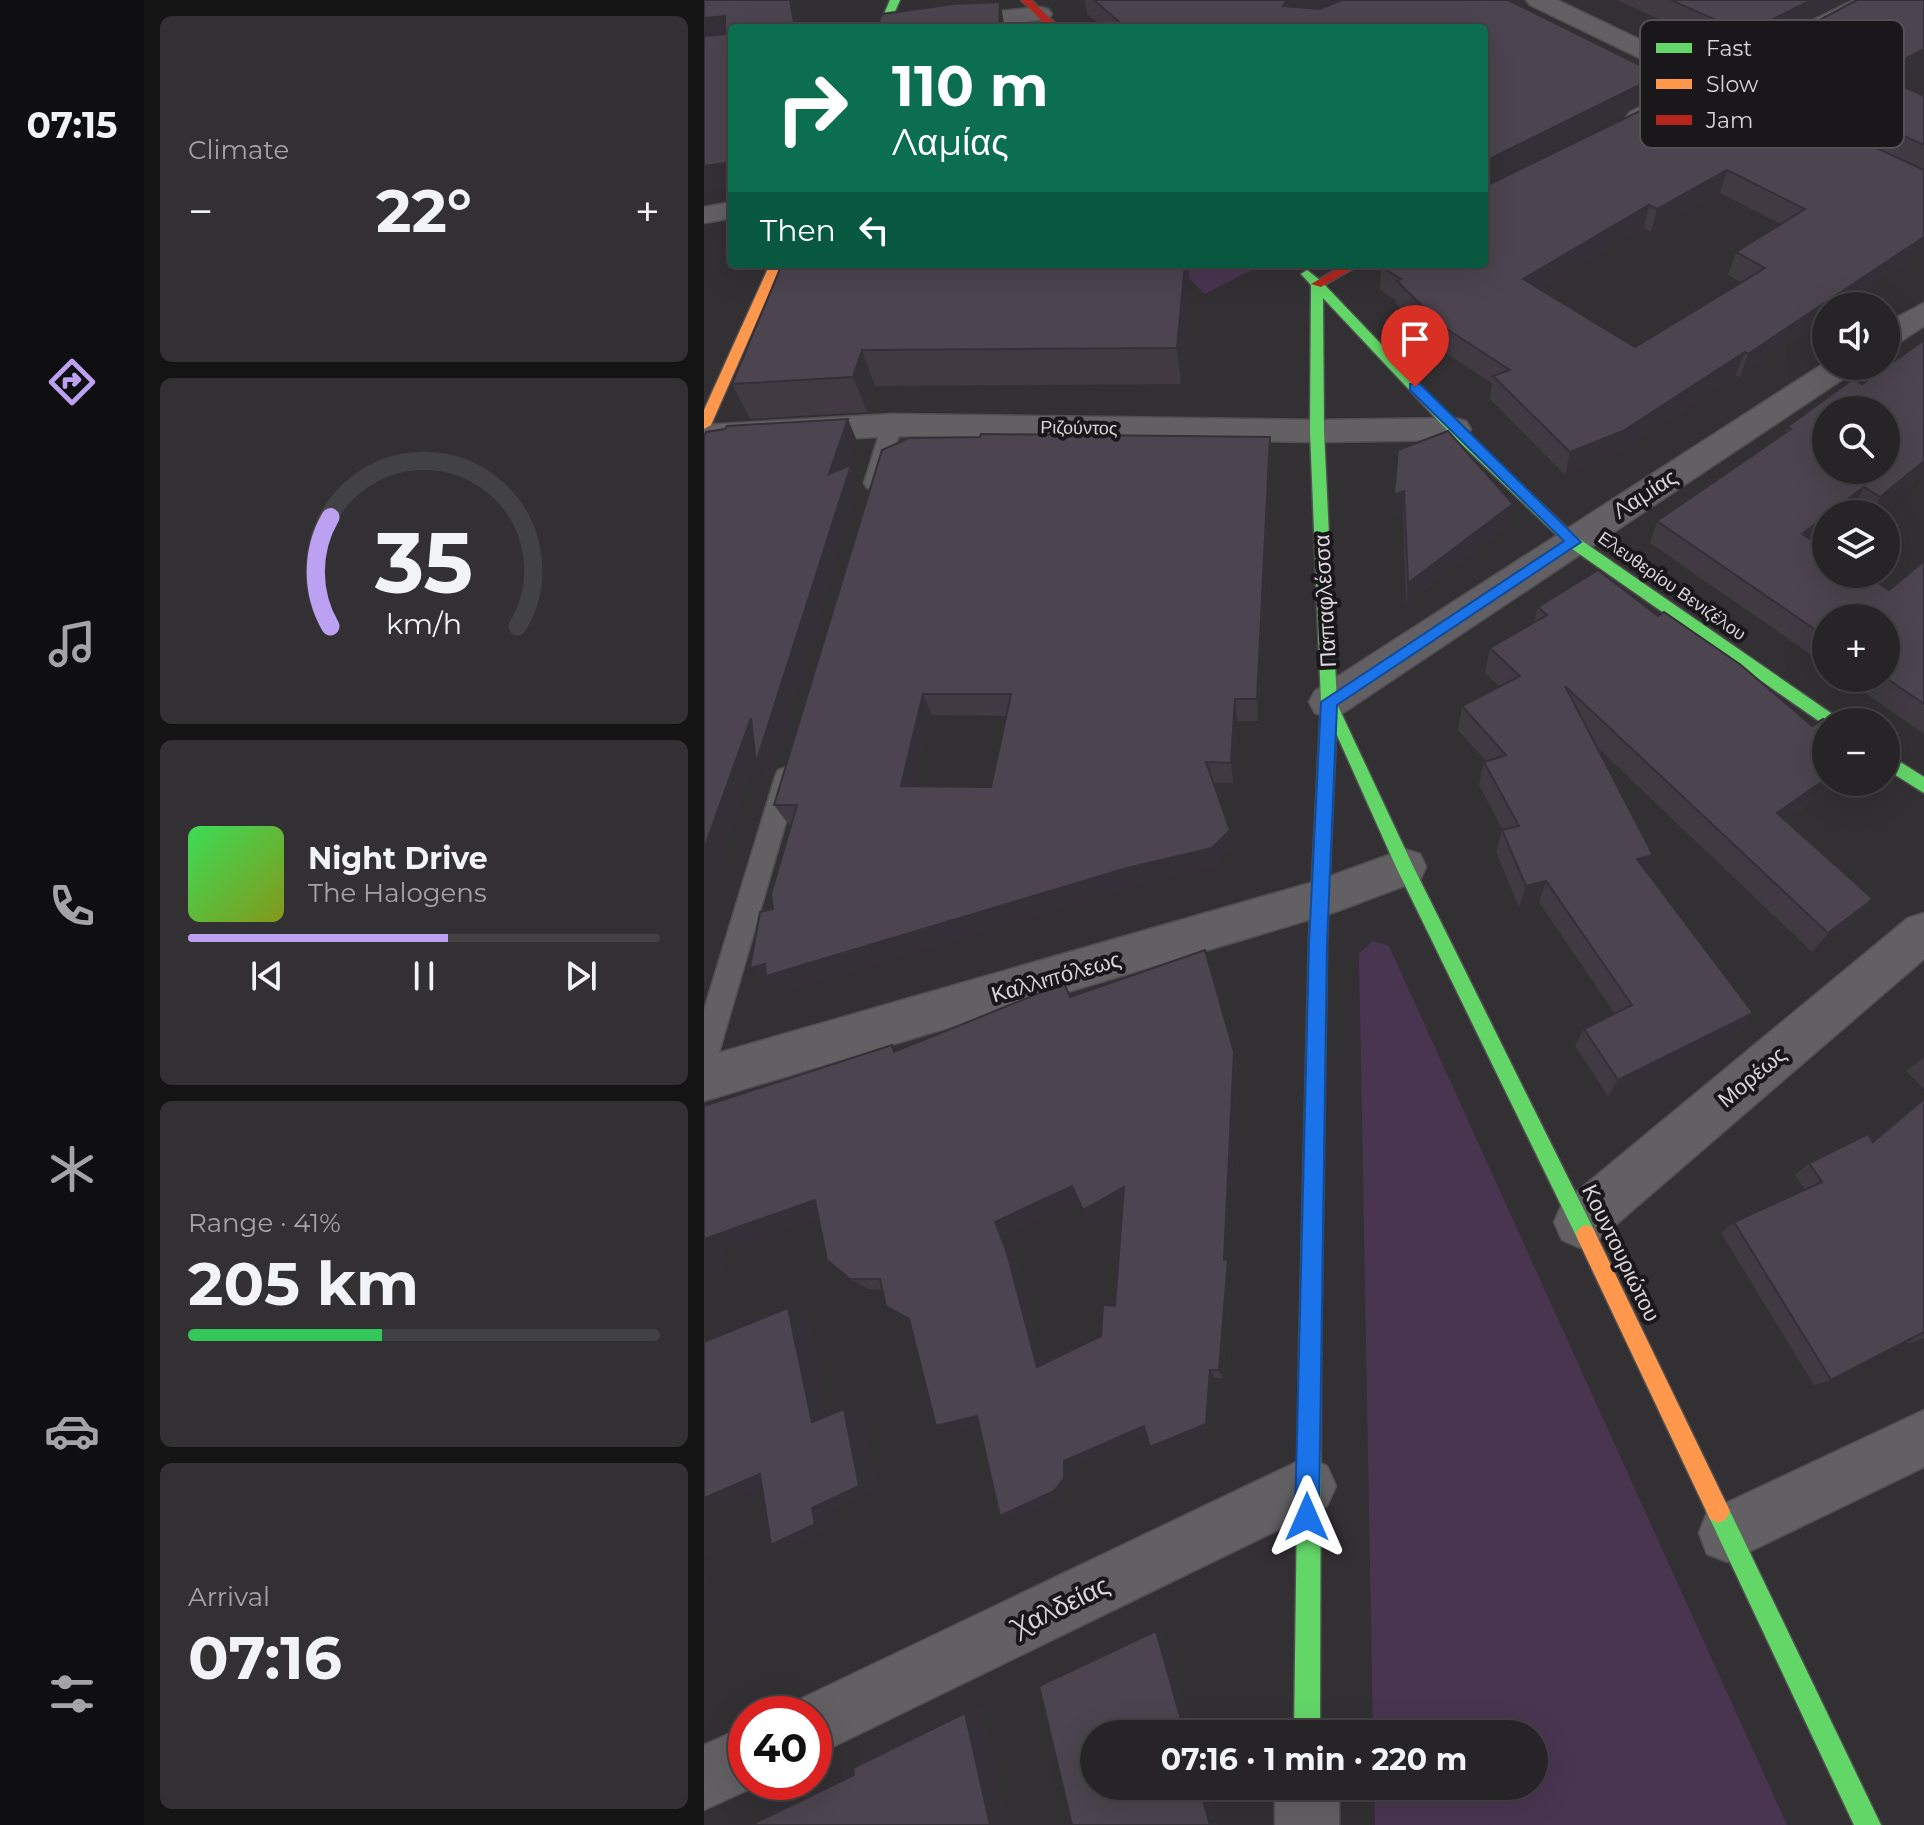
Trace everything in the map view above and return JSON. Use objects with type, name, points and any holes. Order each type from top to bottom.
[{"type":"street","points":[[885,24],[895,0]]},
{"type":"street","points":[[1538,0],[1640,49]]},
{"type":"street","points":[[1832,20],[1872,0]]},
{"type":"street","points":[[946,24],[1040,14]]},
{"type":"street","points":[[1624,125],[1640,117]]},
{"type":"street","points":[[704,215],[728,211]]},
{"type":"street","points":[[704,425],[774,268]]},
{"type":"street","name":"Ελευθερίου Βενιζέλου","points":[[1301,268],[1454,429],[1573,542],[1812,708]]},
{"type":"street","points":[[1317,284],[1347,268]]},
{"type":"street","name":"Παπαφλέσσα","points":[[1307,1720],[1307,1486],[1320,899],[1329,702],[1317,431],[1317,284]]},
{"type":"street","points":[[1900,328],[1924,312]]},
{"type":"street","name":"Λαμίας","points":[[1329,702],[1820,380]]},
{"type":"street","name":"Ριζούντος","points":[[704,436],[892,425],[1317,431],[1454,429]]},
{"type":"street","name":"Κουντουριώτου","points":[[1329,702],[1405,867],[1580,1222],[1868,1825]]},
{"type":"street","points":[[1900,770],[1924,786]]},
{"type":"street","name":"Καλλιπόλεως","points":[[704,1079],[1320,899],[1405,867]]},
{"type":"street","name":"Μορέως","points":[[1580,1222],[1924,932]]},
{"type":"street","points":[[1728,1533],[1924,1438]]},
{"type":"street","name":"Χαλδείας","points":[[832,1716],[1307,1486]]},
{"type":"street","points":[[704,1778],[728,1767]]},
{"type":"street","points":[[1307,1800],[1307,1825]]},
{"type":"lane","points":[[869,500],[892,425]]},
{"type":"lane","points":[[704,1056],[793,756]]},
{"type":"shaded area","points":[[1178,268],[1255,268],[1205,294]]},
{"type":"shaded area","points":[[1373,941],[1389,946],[1787,1825],[1375,1825],[1374,1800],[1548,1800],[1548,1720],[1373,1720],[1359,953]]},
{"type":"building","points":[[704,0],[790,0],[794,24],[728,24],[728,163],[704,166],[704,36],[725,34],[725,16],[704,18]]},
{"type":"building","points":[[1094,0],[1287,0],[1283,6],[1320,9],[1342,0],[1508,0],[1640,65],[1640,85],[1488,160],[1488,24],[1121,24]]},
{"type":"building","points":[[1671,0],[1811,0],[1771,20],[1716,20]]},
{"type":"building","points":[[1857,0],[1924,0],[1924,49],[1904,59],[1904,20],[1819,20]]},
{"type":"building","points":[[1000,2],[999,24],[878,24],[882,14],[954,4]]},
{"type":"building","points":[[1904,87],[1924,96],[1924,145],[1904,136]]},
{"type":"building","points":[[1640,111],[1640,148],[1877,148],[1924,170],[1924,237],[1841,292],[1812,292],[1812,311],[1748,354],[1745,352],[1623,431],[1570,452],[1493,376],[1510,370],[1442,326],[1397,281],[1401,279],[1383,268],[1488,268],[1488,185]],"holes":[[[1727,170],[1805,209],[1736,252],[1765,268],[1635,347],[1523,279],[1649,205],[1657,209]]]},
{"type":"building","points":[[780,268],[1185,268],[1177,348],[862,350],[853,377],[732,384]]},
{"type":"building","points":[[1924,340],[1924,461],[1900,481],[1900,396],[1830,396],[1855,380],[1862,384],[1868,380],[1900,380],[1900,357]]},
{"type":"building","points":[[1812,409],[1812,484],[1896,484],[1880,497],[1864,487],[1847,500],[1812,500],[1812,526],[1802,534],[1812,540],[1812,588],[1900,588],[1900,581],[1924,561],[1924,704],[1900,688],[1900,604],[1812,604],[1812,627],[1657,521],[1791,429],[1787,427]]},
{"type":"building","points":[[848,419],[829,474],[851,465],[756,763],[751,718],[704,849],[704,437],[706,432],[727,426]]},
{"type":"building","points":[[1448,431],[1513,504],[1408,583],[1404,491],[1394,495],[1398,450]]},
{"type":"building","points":[[981,434],[1270,437],[1257,699],[1235,699],[1231,763],[1206,762],[1230,830],[1212,848],[1127,868],[766,976],[765,964],[750,968],[760,912],[773,909],[771,894],[797,805],[774,805],[882,450],[909,438],[980,437]],"holes":[[[923,694],[1011,694],[991,787],[901,786]]]},
{"type":"building","points":[[1598,570],[1658,616],[1664,612],[1741,665],[1812,726],[1812,789],[1777,813],[1873,899],[1828,933],[1565,686],[1653,855],[1637,859],[1753,1013],[1618,1080],[1584,1029],[1632,1005],[1546,881],[1526,886],[1502,830],[1519,826],[1484,762],[1506,755],[1462,706],[1520,676],[1490,648],[1547,615],[1538,607]]},
{"type":"building","points":[[1205,950],[1234,1052],[1224,1260],[1228,1260],[1219,1370],[1210,1370],[1206,1424],[1150,1447],[1144,1426],[1064,1461],[1064,1478],[1054,1491],[1000,1516],[977,1416],[936,1426],[909,1319],[886,1306],[880,1279],[850,1279],[827,1260],[815,1200],[704,1239],[704,1106],[892,1045],[894,1052],[1064,983],[1070,997]],"holes":[[[1072,1186],[1083,1210],[1124,1187],[1115,1306],[1103,1305],[1101,1336],[1037,1367],[1007,1253],[995,1222]]]},
{"type":"building","points":[[1924,1099],[1924,1332],[1831,1380],[1734,1222],[1822,1182],[1809,1163],[1868,1134],[1873,1142]]},
{"type":"building","points":[[788,1308],[812,1422],[844,1409],[859,1486],[812,1508],[815,1524],[771,1545],[760,1474],[704,1498],[704,1342]]},
{"type":"building","points":[[1156,1631],[1181,1720],[1080,1720],[1080,1800],[1203,1800],[1210,1825],[1072,1825],[1039,1686]]},
{"type":"building","points":[[965,1713],[990,1825],[751,1825],[802,1800],[832,1800],[832,1786],[854,1775],[853,1768]]},
{"type":"traffic: fast","points":[[885,24],[895,0]]},
{"type":"traffic: fast","points":[[1307,274],[1454,429],[1573,542],[1812,708]]},
{"type":"traffic: fast","points":[[1317,284],[1317,431],[1329,702],[1318,940]]},
{"type":"traffic: fast","points":[[1333,709],[1405,867],[1586,1235]]},
{"type":"traffic: fast","points":[[1900,770],[1924,786]]},
{"type":"traffic: fast","points":[[1307,1720],[1310,1353]]},
{"type":"traffic: fast","points":[[1718,1511],[1868,1825]]},
{"type":"traffic: slow","points":[[704,425],[774,268]]},
{"type":"traffic: slow","points":[[1310,1353],[1318,940]]},
{"type":"traffic: slow","points":[[1586,1235],[1718,1511]]},
{"type":"traffic: jam","points":[[1026,0],[1051,24]]},
{"type":"traffic: jam","points":[[1317,284],[1347,268]]},
{"type":"route","points":[[1307,1517],[1318,944],[1329,702],[1573,542],[1454,429],[1415,387]]}]
